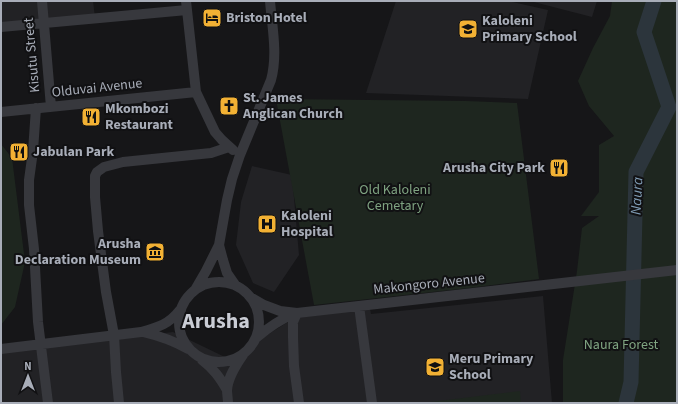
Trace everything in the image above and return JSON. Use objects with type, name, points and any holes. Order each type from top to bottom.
[{"type":"street","name":"Kisutu Street","points":[[42,1],[51,107]]},
{"type":"street","points":[[1,349],[141,332],[159,327],[174,318],[188,297],[195,290],[206,272],[219,245],[227,200],[240,155],[271,80],[274,59],[270,1]]},
{"type":"street","points":[[1,27],[187,5],[196,92],[215,132],[229,147],[240,155]]},
{"type":"street","name":"Olduvai Avenue","points":[[1,112],[196,92]]},
{"type":"street","points":[[36,108],[29,180],[29,205],[34,248],[38,322],[48,403]]},
{"type":"street","points":[[119,403],[114,336],[106,292],[98,231],[95,197],[97,172],[104,167],[123,162],[211,153],[229,147]]},
{"type":"street","points":[[219,245],[227,273],[236,286]]},
{"type":"street","name":"Makongoro Avenue","points":[[250,297],[264,305],[280,311],[296,313],[677,270]]},
{"type":"street","points":[[195,290],[210,284],[223,283],[236,286],[244,291],[256,306],[259,328],[256,338],[237,364],[231,376],[227,390],[228,403]]},
{"type":"street","points":[[359,306],[372,403]]},
{"type":"street","points":[[181,308],[179,319],[180,330],[183,340],[189,349]]},
{"type":"street","points":[[256,338],[268,327],[296,313]]},
{"type":"street","points":[[296,313],[293,322],[293,337],[298,403]]},
{"type":"street","points":[[141,332],[175,341],[189,349],[209,365],[219,376],[227,390]]},
{"type":"street","points":[[197,356],[209,361],[222,362],[234,359],[245,353]]},
{"type":"shaded area","points":[[1,1],[93,1],[95,18],[1,28]]},
{"type":"shaded area","name":"Kaloleni Primary School","points":[[396,1],[508,1],[548,10],[528,99],[366,93]]},
{"type":"shaded area","points":[[530,1],[597,1],[592,17]]},
{"type":"shaded area","name":"Kaloleni Hospital","points":[[252,166],[292,175],[299,255],[274,292],[253,283],[236,245],[241,202]]},
{"type":"shaded area","points":[[543,296],[552,403],[1,403],[1,353],[173,332],[229,359],[299,315],[370,309],[371,314]]},
{"type":"green space","name":"Naura Forest","points":[[612,1],[677,1],[677,403],[563,403],[563,360],[582,228],[599,216],[581,216],[599,192],[599,145],[614,136],[589,106],[578,81],[610,16]]},
{"type":"green space","name":"Old Kaloleni Cemetary","points":[[276,99],[517,103],[539,279],[314,305]]},
{"type":"green space","points":[[1,144],[12,158],[25,262],[15,307],[1,325]]},
{"type":"green space","points":[[520,391],[521,403],[422,403]]},
{"type":"waterway","name":"Naura","points":[[626,403],[631,382],[636,172],[669,107],[644,32],[654,1]]},
{"type":"place","name":"Briston Hotel","points":[[212,18]]},
{"type":"place","name":"Kaloleni Primary School","points":[[468,29]]},
{"type":"place","name":"St. James Anglican Church","points":[[229,106]]},
{"type":"place","name":"Mkombozi Restaurant","points":[[91,117]]},
{"type":"place","name":"Jabulan Park","points":[[19,152]]},
{"type":"place","name":"Arusha City Park","points":[[559,168]]},
{"type":"place","name":"Kaloleni Hospital","points":[[267,224]]},
{"type":"place","name":"Arusha Declaration Museum","points":[[155,252]]},
{"type":"place","name":"Meru Primary School","points":[[435,367]]},
{"type":"district","name":"Arusha","points":[[216,321]]}]
